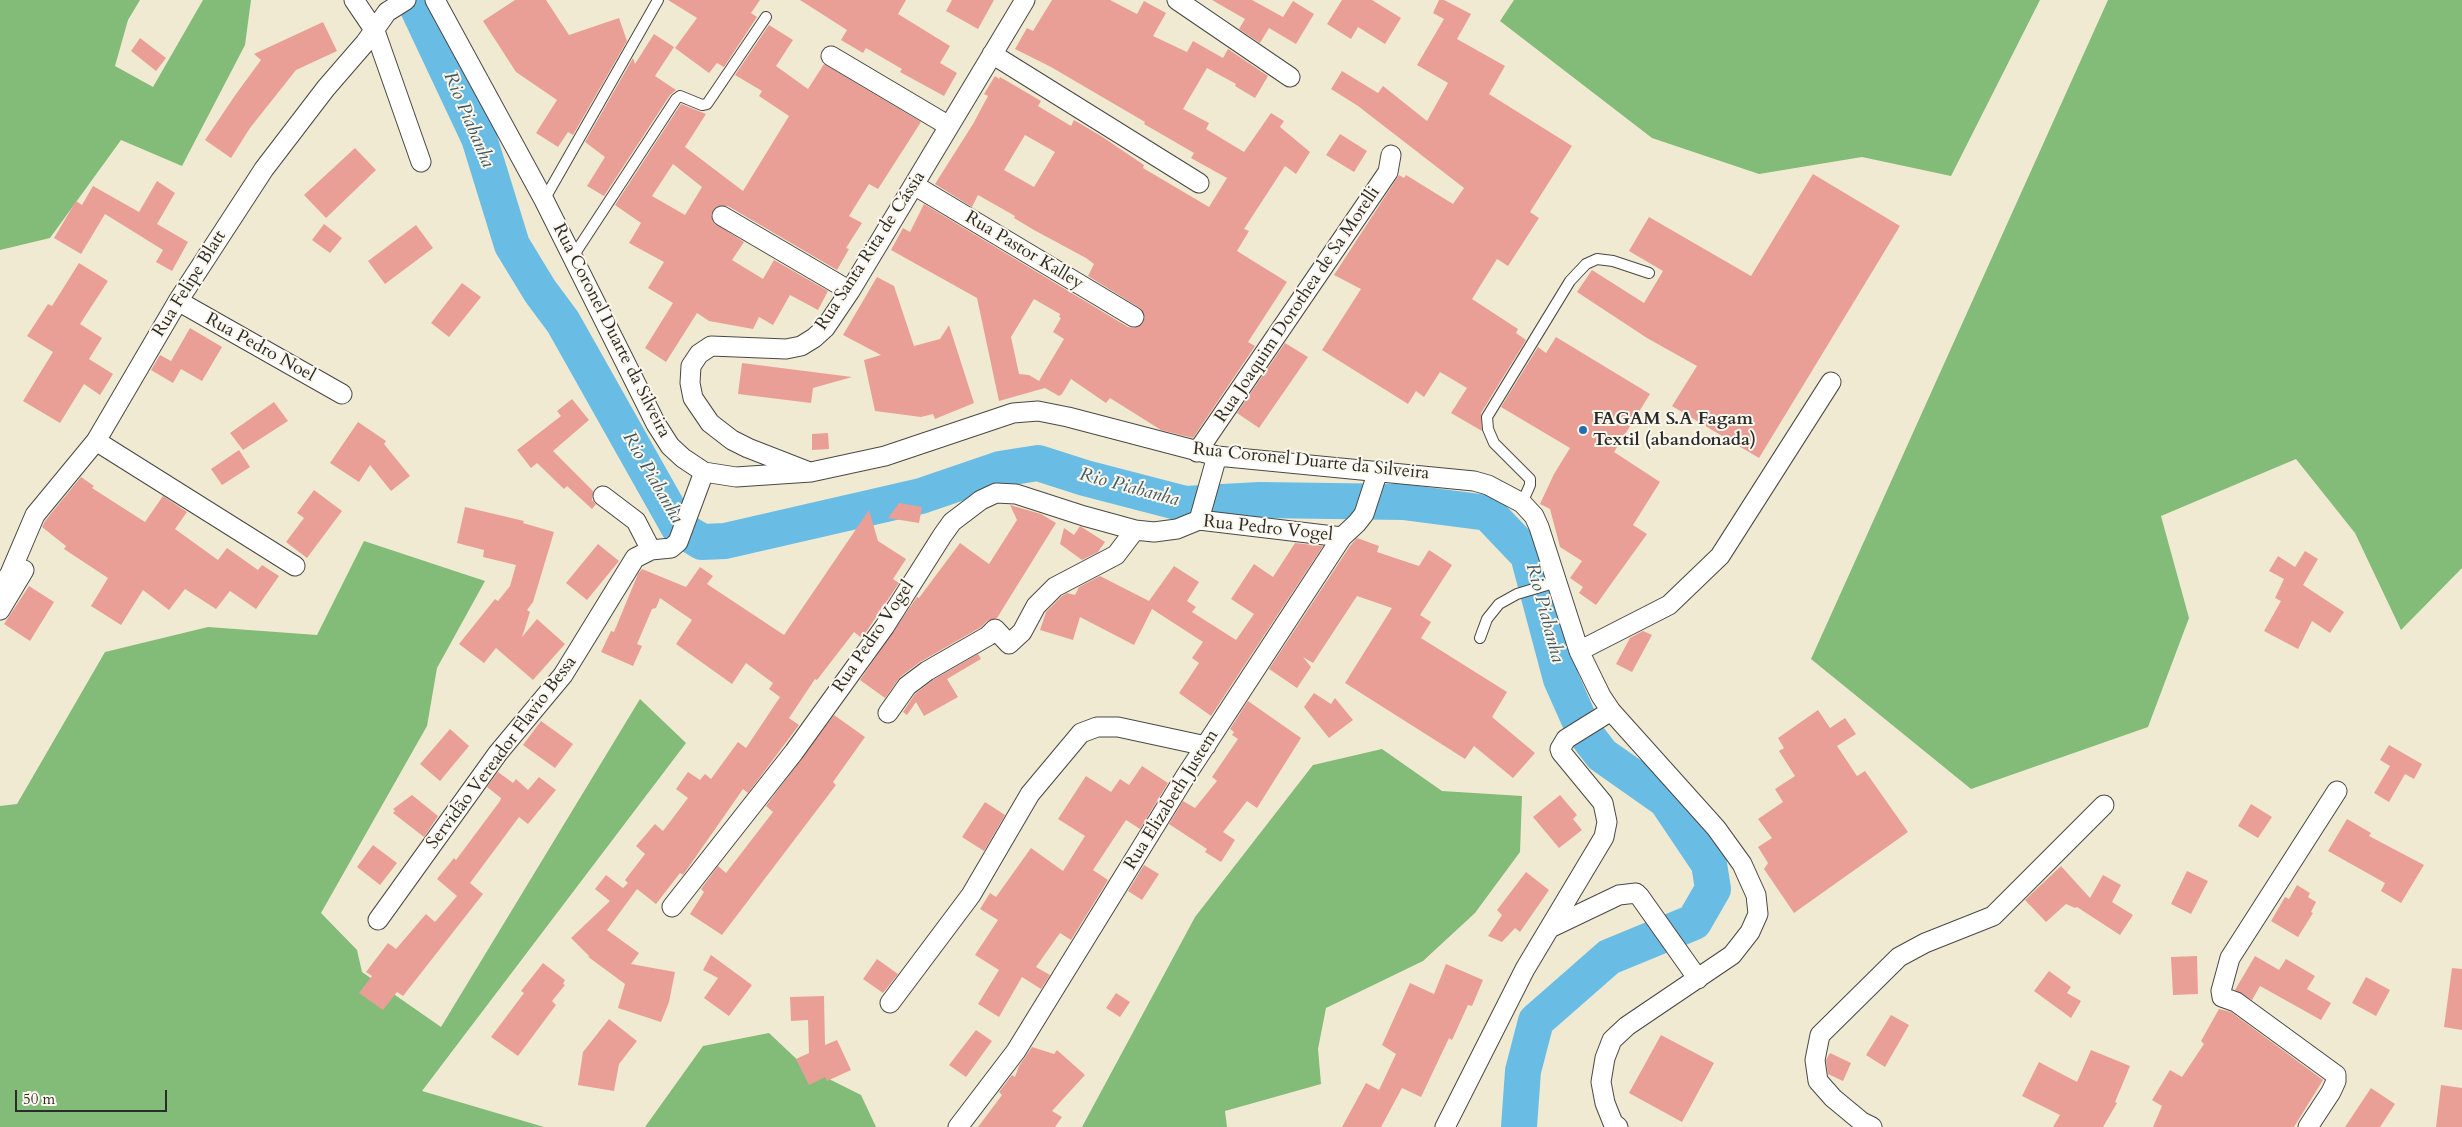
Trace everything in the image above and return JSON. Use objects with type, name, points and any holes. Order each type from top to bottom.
[{"type":"street","points":[[354,0],[375,31],[421,162]]},
{"type":"street","name":"Rua Felipe Blatt","points":[[0,584],[9,576],[35,515],[96,441],[178,301],[264,169],[326,88],[375,31],[387,12],[406,0]]},
{"type":"street","name":"Rua Coronel Duarte da Silveira","points":[[435,0],[544,200],[656,424],[670,446],[683,458],[704,472],[736,477],[811,472],[885,456],[1013,413],[1038,411],[1068,417],[1198,452],[1215,462],[1378,471],[1474,481],[1488,485],[1522,503],[1534,516],[1539,527],[1549,584],[1579,651],[1602,715],[1716,828],[1742,864],[1756,895],[1758,914],[1750,932],[1732,955],[1627,1026],[1612,1040],[1604,1058],[1601,1082],[1605,1103],[1613,1123],[1618,1127]]},
{"type":"street","name":"Rua Santa Rita de Cássia","points":[[811,472],[748,448],[732,440],[710,423],[693,398],[690,383],[690,366],[699,354],[711,346],[729,345],[769,350],[801,346],[825,328],[850,291],[1025,0]]},
{"type":"street","points":[[1177,0],[1290,77]]},
{"type":"street","points":[[992,54],[1199,183]]},
{"type":"street","points":[[831,56],[949,126]]},
{"type":"street","name":"Rua Joaquim Dorothea de Sa Morelli","points":[[1198,452],[1388,172],[1391,155]]},
{"type":"street","name":"Rua Pastor Kalley","points":[[914,185],[1134,317]]},
{"type":"street","points":[[722,216],[850,291]]},
{"type":"street","name":"Rua Pedro Noel","points":[[178,301],[342,394]]},
{"type":"street","points":[[1579,651],[1669,605],[1720,556],[1831,382]]},
{"type":"street","points":[[96,441],[295,566]]},
{"type":"street","points":[[1201,516],[1215,462]]},
{"type":"street","name":"Rua Elizabeth Justem","points":[[958,1127],[1016,1052],[1185,777],[1342,537],[1364,514],[1378,471]]},
{"type":"street","name":"Servidão Vereador Flavio Bessa","points":[[378,920],[498,754],[563,675],[635,558],[651,550],[671,548],[678,542],[704,472]]},
{"type":"street","name":"Rua Pedro Vogel","points":[[672,907],[794,752],[885,626],[942,536],[966,509],[996,493],[1016,494],[1135,530],[1154,532],[1177,529],[1201,516],[1342,537]]},
{"type":"street","points":[[603,496],[636,521],[651,550]]},
{"type":"street","points":[[0,610],[20,579],[28,562],[35,515]]},
{"type":"street","points":[[888,713],[907,686],[927,671],[988,636],[995,628],[1009,644],[1022,632],[1036,606],[1055,587],[1116,555],[1135,530]]},
{"type":"street","points":[[1445,1127],[1525,969],[1600,847],[1607,822],[1603,803],[1561,752],[1561,746],[1566,739],[1602,715]]},
{"type":"street","points":[[890,1002],[971,895],[1030,794],[1081,733],[1097,727],[1118,727],[1206,746]]},
{"type":"street","points":[[2308,1127],[2336,1081],[2333,1071],[2236,1002],[2222,997],[2221,991],[2230,958],[2338,791]]},
{"type":"street","points":[[1872,1127],[1862,1122],[1833,1098],[1818,1080],[1815,1060],[1820,1034],[1900,957],[1925,943],[1993,916],[2104,806]]},
{"type":"street","points":[[1550,928],[1619,895],[1636,894],[1698,979]]},
{"type":"lane","points":[[544,200],[658,0]]},
{"type":"lane","points":[[572,258],[676,99],[680,96],[702,105],[707,104],[766,17]]},
{"type":"lane","points":[[1522,503],[1530,485],[1530,478],[1494,443],[1488,429],[1487,417],[1570,280],[1586,264],[1597,259],[1613,261],[1649,273]]},
{"type":"lane","points":[[1480,638],[1486,620],[1499,604],[1523,592],[1549,584]]},
{"type":"green space","points":[[0,0],[140,0],[128,20],[115,66],[153,87],[203,0],[251,0],[245,45],[182,166],[121,140],[50,238],[0,250]]},
{"type":"green space","points":[[1514,0],[2040,0],[1951,176],[1862,157],[1759,174],[1652,138],[1500,21]]},
{"type":"green space","points":[[2108,0],[2462,0],[2462,568],[2401,630],[2355,533],[2296,459],[2161,516],[2189,618],[2148,727],[1971,789],[1811,659]]},
{"type":"green space","points":[[364,541],[485,581],[437,668],[427,726],[321,913],[357,950],[362,972],[441,1027],[640,699],[686,743],[422,1091],[544,1127],[0,1127],[0,806],[17,804],[105,652],[208,627],[317,635]]},
{"type":"green space","points":[[1382,749],[1442,791],[1522,796],[1520,852],[1475,913],[1423,961],[1326,1008],[1318,1049],[1321,1084],[1225,1111],[1227,1127],[1082,1127],[1195,917],[1313,765]]},
{"type":"green space","points":[[769,1033],[805,1067],[861,1095],[876,1127],[645,1127],[703,1046]]},
{"type":"building","points":[[515,0],[546,0],[569,35],[619,18],[627,41],[573,135],[568,132],[558,147],[536,133],[557,100],[516,72],[483,21]]},
{"type":"building","points":[[668,0],[760,0],[751,13],[757,17],[724,67],[717,63],[709,73],[675,48],[697,18]]},
{"type":"building","points":[[800,0],[906,0],[898,14],[950,46],[940,63],[957,73],[944,96],[900,72],[902,69],[866,48],[863,53],[841,40],[847,30]]},
{"type":"building","points":[[952,0],[994,0],[978,29],[946,11]]},
{"type":"building","points":[[1052,0],[1110,0],[1137,14],[1144,1],[1166,13],[1153,36],[1187,52],[1193,41],[1223,58],[1228,49],[1268,76],[1255,98],[1235,86],[1236,84],[1207,68],[1183,109],[1209,123],[1206,129],[1244,152],[1271,113],[1284,121],[1280,127],[1310,152],[1296,174],[1285,166],[1244,229],[1249,231],[1237,251],[1287,282],[1248,342],[1255,346],[1193,438],[1161,430],[1110,398],[1106,403],[1071,379],[1059,396],[1045,388],[999,401],[977,298],[891,250],[903,228],[910,232],[924,204],[1128,327],[1134,328],[1143,323],[1145,317],[1140,308],[1088,276],[1094,264],[1086,258],[1034,230],[1014,218],[1015,216],[978,195],[972,207],[935,184],[973,124],[988,96],[984,94],[995,76],[999,79],[1000,77],[1041,101],[1038,106],[1071,126],[1074,120],[1101,136],[1144,165],[1143,168],[1209,207],[1227,178],[1191,158],[1194,153],[1144,124],[1145,122],[1051,67],[1015,49],[1027,28],[1033,31]],"holes":[[[1025,135],[1055,152],[1034,187],[1004,170]],[[1034,299],[1060,314],[1059,317],[1061,318],[1053,332],[1064,339],[1039,381],[1029,375],[1019,374],[1011,337]]]},
{"type":"building","points":[[1212,0],[1252,0],[1283,17],[1293,1],[1314,14],[1296,44],[1269,28],[1260,43],[1239,29],[1245,19]]},
{"type":"building","points":[[1342,0],[1372,0],[1401,18],[1385,44],[1358,27],[1351,39],[1327,24]]},
{"type":"building","points":[[1439,0],[1444,0],[1471,14],[1457,39],[1505,66],[1489,94],[1572,146],[1530,212],[1539,218],[1508,266],[1497,259],[1472,299],[1518,329],[1516,333],[1526,340],[1481,413],[1482,431],[1451,413],[1467,388],[1440,372],[1424,397],[1416,391],[1408,404],[1322,350],[1361,289],[1334,275],[1399,175],[1404,178],[1406,175],[1453,204],[1464,188],[1358,106],[1331,89],[1342,71],[1378,93],[1383,86],[1427,121],[1448,83],[1417,65],[1444,19],[1433,13]]},
{"type":"building","points":[[323,22],[337,51],[296,70],[250,128],[231,158],[205,140],[261,60],[254,54]]},
{"type":"building","points":[[769,25],[793,40],[776,66],[808,89],[824,64],[921,122],[878,189],[869,184],[849,216],[862,223],[846,248],[849,249],[837,270],[728,206],[716,207],[711,215],[713,222],[744,242],[732,260],[763,279],[774,260],[828,291],[818,310],[790,295],[773,325],[759,317],[753,329],[709,321],[697,313],[666,362],[645,348],[673,303],[648,288],[664,262],[629,243],[641,223],[615,205],[681,104],[706,114],[685,147],[743,191],[789,116],[759,96],[762,91],[735,75]],"holes":[[[673,164],[702,187],[685,215],[652,196]]]},
{"type":"building","points":[[654,34],[674,47],[655,76],[676,90],[670,95],[604,196],[587,186],[605,157],[585,142],[633,58],[635,64]]},
{"type":"building","points":[[140,38],[166,58],[156,71],[131,51]]},
{"type":"building","points":[[1340,134],[1367,151],[1354,172],[1326,155]]},
{"type":"building","points":[[355,148],[376,170],[326,218],[304,195]]},
{"type":"building","points":[[1813,174],[1900,226],[1759,458],[1672,406],[1697,366],[1647,338],[1577,292],[1592,270],[1644,303],[1663,271],[1629,251],[1649,217],[1751,276]]},
{"type":"building","points":[[157,181],[175,193],[157,224],[188,242],[172,271],[156,262],[163,250],[105,214],[81,254],[54,238],[76,201],[82,205],[93,186],[139,212]]},
{"type":"building","points":[[324,224],[342,238],[330,253],[312,240]]},
{"type":"building","points":[[416,225],[433,248],[385,284],[368,261]]},
{"type":"building","points":[[79,263],[108,281],[80,324],[102,338],[89,359],[113,374],[100,395],[84,384],[60,423],[23,401],[53,352],[27,336],[48,304],[52,306]]},
{"type":"building","points":[[877,277],[894,286],[914,346],[940,339],[949,325],[974,403],[935,419],[933,414],[921,417],[875,411],[864,360],[881,355],[843,335]]},
{"type":"building","points":[[462,283],[481,297],[449,337],[431,323]]},
{"type":"building","points":[[190,328],[222,347],[202,381],[181,369],[173,383],[151,370],[160,355],[171,361]]},
{"type":"building","points":[[1556,337],[1650,394],[1614,452],[1660,482],[1633,525],[1647,534],[1596,605],[1579,593],[1583,587],[1570,578],[1582,561],[1560,547],[1550,509],[1540,504],[1554,474],[1570,448],[1501,407],[1538,347],[1546,353]]},
{"type":"building","points":[[1285,343],[1308,357],[1259,428],[1237,413]]},
{"type":"building","points":[[742,363],[852,377],[813,388],[811,403],[738,394]]},
{"type":"building","points":[[572,399],[589,420],[553,451],[593,491],[592,500],[596,504],[592,509],[567,486],[564,489],[537,463],[531,468],[517,450],[561,416],[557,411]]},
{"type":"building","points":[[274,402],[288,421],[243,450],[230,433]]},
{"type":"building","points":[[358,422],[386,441],[384,444],[410,476],[391,491],[370,465],[359,482],[330,463]]},
{"type":"building","points":[[828,433],[829,449],[812,450],[812,434]]},
{"type":"building","points":[[239,450],[250,467],[222,485],[211,469]]},
{"type":"building","points":[[81,477],[94,486],[92,488],[145,522],[163,496],[187,512],[175,529],[218,560],[227,548],[258,570],[262,565],[279,576],[256,609],[230,591],[216,609],[185,589],[169,610],[143,590],[121,625],[91,606],[108,578],[64,549],[66,546],[42,527]]},
{"type":"building","points":[[314,490],[342,511],[307,558],[286,542],[304,518],[297,513]]},
{"type":"building","points":[[899,503],[922,507],[919,523],[888,518]]},
{"type":"building","points":[[1010,505],[1041,514],[1056,523],[997,618],[987,621],[981,627],[920,662],[900,677],[885,698],[860,680],[917,597],[919,598],[960,543],[989,564],[1017,520]]},
{"type":"building","points":[[465,507],[524,521],[523,523],[554,532],[533,602],[527,610],[530,612],[522,637],[537,619],[565,644],[533,680],[496,648],[484,663],[459,644],[495,599],[498,601],[510,586],[516,565],[483,557],[484,550],[457,543]]},
{"type":"building","points":[[869,510],[878,541],[906,559],[893,579],[899,583],[862,638],[854,632],[817,680],[815,679],[789,718],[799,725],[748,793],[743,789],[683,875],[680,873],[656,904],[637,889],[607,930],[639,953],[631,964],[675,972],[669,1002],[661,1022],[618,1008],[625,984],[587,956],[590,957],[571,938],[610,901],[595,889],[606,875],[623,888],[628,883],[625,880],[645,854],[636,846],[655,824],[663,831],[688,798],[676,789],[688,772],[700,780],[705,774],[711,779],[738,742],[746,748],[780,697],[769,689],[773,683],[746,663],[732,684],[676,644],[692,620],[660,598],[656,608],[652,609],[637,644],[642,646],[633,666],[601,652],[611,631],[614,632],[638,574],[642,569],[686,587],[700,567],[713,576],[707,584],[784,635]]},
{"type":"building","points":[[1080,526],[1105,542],[1098,552],[1082,560],[1060,544],[1064,528],[1074,535]]},
{"type":"building","points":[[1357,538],[1379,546],[1377,552],[1419,566],[1429,550],[1452,565],[1420,615],[1431,622],[1421,638],[1507,692],[1492,717],[1535,753],[1513,778],[1474,746],[1465,759],[1345,683],[1392,608],[1357,596],[1313,663],[1303,657],[1311,667],[1297,688],[1269,669]]},
{"type":"building","points":[[1295,543],[1323,546],[1211,716],[1179,693],[1199,663],[1192,658],[1203,642],[1152,609],[1134,645],[1080,617],[1073,640],[1040,630],[1046,612],[1062,596],[1067,593],[1075,595],[1079,587],[1100,576],[1149,601],[1174,566],[1199,582],[1187,601],[1196,607],[1192,612],[1236,640],[1254,614],[1231,599],[1254,564],[1273,577]]},
{"type":"building","points":[[598,544],[619,561],[587,600],[566,583]]},
{"type":"building","points":[[2305,551],[2318,559],[2303,585],[2344,612],[2330,633],[2312,621],[2298,649],[2264,631],[2281,601],[2275,598],[2284,579],[2269,571],[2278,556],[2295,567]]},
{"type":"building","points":[[29,586],[54,602],[30,641],[4,624]]},
{"type":"building","points":[[1643,631],[1652,635],[1632,672],[1616,664],[1630,638]]},
{"type":"building","points":[[978,654],[981,659],[947,679],[958,697],[924,716],[916,702],[907,715],[903,712],[915,694],[933,680]]},
{"type":"building","points":[[1314,693],[1331,704],[1335,698],[1353,720],[1329,738],[1304,707]]},
{"type":"building","points":[[1248,701],[1301,738],[1257,808],[1247,801],[1223,832],[1235,840],[1221,862],[1205,852],[1207,849],[1169,824],[1183,801],[1195,808],[1217,781],[1212,777],[1238,739],[1232,735],[1234,732],[1230,729]]},
{"type":"building","points":[[1818,710],[1830,728],[1845,718],[1856,734],[1837,746],[1857,776],[1865,771],[1908,832],[1794,913],[1764,869],[1768,863],[1758,847],[1772,838],[1758,819],[1783,802],[1775,789],[1795,776],[1779,751],[1784,748],[1778,738]]},
{"type":"building","points":[[834,715],[865,737],[833,782],[836,785],[722,935],[690,914],[704,892],[701,889],[718,866],[726,873],[773,812],[766,806]]},
{"type":"building","points":[[541,721],[573,744],[555,768],[523,745]]},
{"type":"building","points":[[450,729],[469,746],[440,781],[420,764]]},
{"type":"building","points":[[2389,745],[2422,764],[2414,779],[2405,774],[2389,802],[2374,793],[2390,766],[2380,760]]},
{"type":"building","points":[[1142,766],[1168,783],[1140,829],[1126,820],[1093,870],[1108,880],[1071,940],[1060,933],[1036,967],[1050,975],[1041,989],[1022,977],[999,1017],[978,1004],[999,970],[975,955],[998,920],[980,909],[990,893],[996,897],[1031,848],[1063,871],[1085,836],[1058,819],[1086,776],[1111,792],[1120,779],[1129,785]]},
{"type":"building","points":[[498,772],[513,783],[516,779],[528,790],[539,777],[556,790],[528,824],[519,817],[470,883],[483,894],[403,996],[397,992],[383,1010],[359,993],[372,976],[366,972],[388,943],[396,949],[426,914],[435,922],[457,896],[437,879],[454,858],[456,860],[500,801],[501,798],[487,787]]},
{"type":"building","points":[[412,795],[438,816],[424,837],[393,813],[395,811],[393,809]]},
{"type":"building","points":[[1560,795],[1577,815],[1573,819],[1582,830],[1559,848],[1533,817]]},
{"type":"building","points":[[985,802],[1005,815],[984,851],[962,837]]},
{"type":"building","points":[[2251,804],[2272,817],[2258,838],[2238,826]]},
{"type":"building","points":[[2347,819],[2371,833],[2369,836],[2424,865],[2401,903],[2381,891],[2385,883],[2328,851]]},
{"type":"building","points":[[373,845],[397,863],[380,885],[357,867]]},
{"type":"building","points":[[1144,865],[1159,874],[1142,900],[1128,891]]},
{"type":"building","points":[[2061,866],[2090,898],[2103,875],[2121,885],[2112,902],[2133,915],[2120,935],[2077,907],[2066,904],[2046,922],[2025,900]]},
{"type":"building","points":[[2187,871],[2208,881],[2191,914],[2171,904]]},
{"type":"building","points":[[1526,872],[1549,890],[1520,932],[1515,928],[1502,942],[1488,936],[1502,915],[1497,910]]},
{"type":"building","points":[[2297,885],[2310,893],[2308,897],[2316,902],[2311,912],[2313,913],[2298,937],[2271,921],[2285,897],[2289,899]]},
{"type":"building","points":[[711,955],[752,985],[729,1016],[704,998],[718,978],[703,970]]},
{"type":"building","points":[[2197,956],[2198,994],[2173,995],[2171,957]]},
{"type":"building","points":[[2255,956],[2279,970],[2286,959],[2315,976],[2307,989],[2331,1003],[2321,1020],[2260,986],[2252,1000],[2235,990]]},
{"type":"building","points":[[877,959],[898,974],[883,993],[863,979]]},
{"type":"building","points":[[543,963],[565,980],[563,984],[565,985],[552,1001],[556,1005],[518,1056],[491,1037],[524,993],[521,991]]},
{"type":"building","points":[[1446,964],[1483,980],[1472,1006],[1468,1005],[1452,1040],[1449,1038],[1421,1097],[1402,1088],[1381,1127],[1342,1127],[1366,1083],[1379,1090],[1396,1054],[1382,1045],[1410,983],[1434,994]]},
{"type":"building","points":[[2452,968],[2462,969],[2462,1030],[2444,1027]]},
{"type":"building","points":[[2049,971],[2071,987],[2067,993],[2081,1001],[2071,1018],[2034,991]]},
{"type":"building","points":[[2366,977],[2390,990],[2376,1016],[2352,1003]]},
{"type":"building","points":[[1116,993],[1130,1002],[1120,1017],[1106,1008]]},
{"type":"building","points":[[824,996],[825,1045],[837,1040],[851,1070],[827,1081],[825,1077],[809,1085],[796,1059],[809,1053],[808,1020],[791,1021],[790,997]]},
{"type":"building","points":[[2219,1009],[2231,1012],[2323,1080],[2294,1127],[2153,1127],[2162,1106],[2152,1100],[2170,1070],[2182,1077],[2204,1044],[2201,1041]]},
{"type":"building","points":[[1891,1015],[1909,1025],[1885,1067],[1866,1055]]},
{"type":"building","points":[[609,1019],[637,1041],[619,1064],[614,1091],[578,1085],[583,1052]]},
{"type":"building","points":[[976,1030],[992,1041],[966,1077],[949,1065]]},
{"type":"building","points":[[1661,1035],[1714,1063],[1682,1122],[1629,1093]]},
{"type":"building","points":[[1032,1047],[1054,1054],[1057,1050],[1085,1075],[1052,1111],[1062,1117],[1055,1127],[978,1127],[1002,1095],[999,1092],[1012,1075],[1015,1077],[1019,1066]]},
{"type":"building","points":[[2091,1050],[2130,1066],[2115,1102],[2117,1103],[2103,1127],[2053,1127],[2060,1115],[2022,1096],[2039,1062],[2077,1082]]},
{"type":"building","points":[[1830,1053],[1851,1063],[1843,1081],[1828,1074],[1826,1060]]},
{"type":"building","points":[[2441,1085],[2462,1088],[2462,1127],[2436,1127]]},
{"type":"building","points":[[2371,1088],[2395,1104],[2380,1127],[2345,1127]]},
{"type":"waterway","name":"Rio Piabanha","points":[[414,0],[479,138],[512,245],[540,291],[563,322],[679,528],[702,542],[725,541],[921,496],[1000,469],[1038,463],[1085,478],[1185,504],[1260,500],[1403,502],[1488,513],[1528,555],[1561,679],[1585,733],[1602,755],[1666,800],[1709,864],[1713,889],[1694,922],[1609,957],[1536,1021],[1523,1071],[1519,1127]]},
{"type":"place","name":"FAGAM S.A Fagam Textil (abandonada)","points":[[1583,430]]}]
